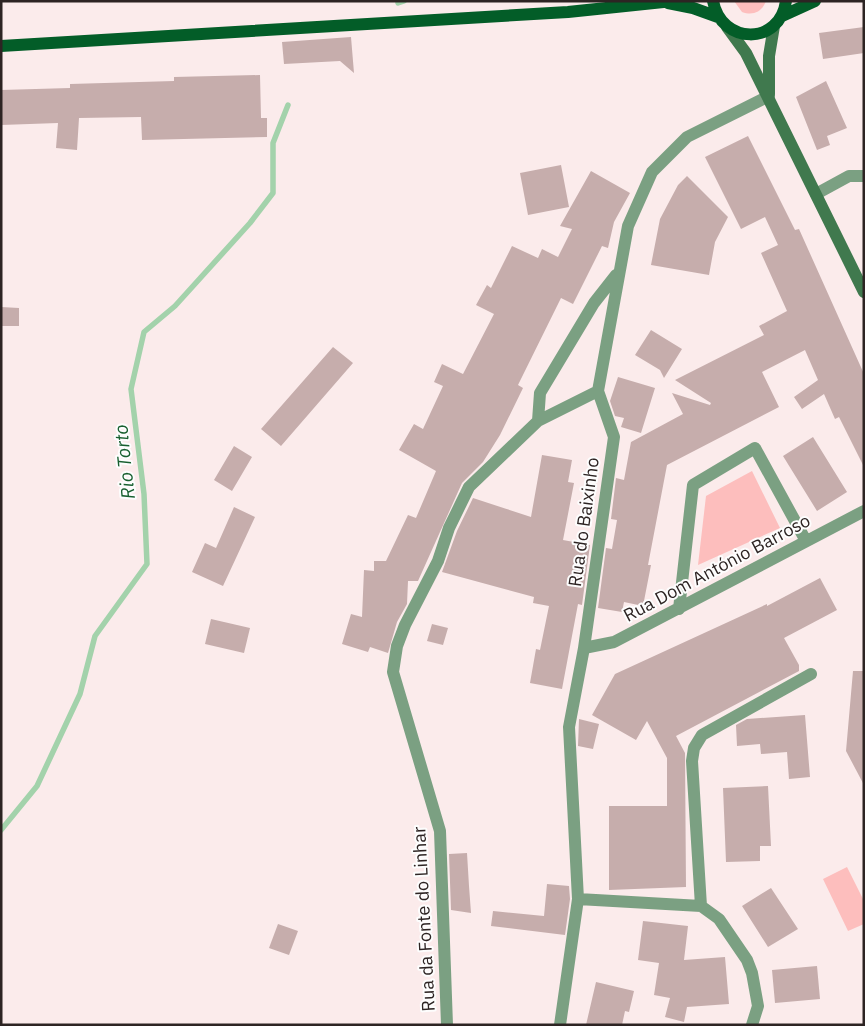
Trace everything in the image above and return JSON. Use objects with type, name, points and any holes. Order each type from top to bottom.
[{"type":"main road","points":[[713,1],[718,17],[743,47],[769,96],[864,292]]},
{"type":"main road","points":[[727,27],[739,33],[748,35],[758,34],[774,26],[782,16],[786,1]]},
{"type":"main road","points":[[782,16],[815,1]]},
{"type":"main road","points":[[1,46],[568,12],[610,4],[671,2],[718,17]]},
{"type":"main road","points":[[769,96],[769,56],[774,26]]},
{"type":"street","name":"Rua do Baixinho","points":[[560,1025],[578,900],[569,727],[584,648],[614,436],[598,391],[628,226],[652,172],[687,137],[769,96]]},
{"type":"street","points":[[816,194],[849,176],[864,176]]},
{"type":"street","points":[[538,421],[540,393],[594,303],[618,273]]},
{"type":"street","name":"Rua da Fonte do Linhar","points":[[446,1025],[440,831],[393,672],[397,646],[404,625],[438,561],[449,528],[469,487],[538,421],[598,391]]},
{"type":"street","points":[[679,609],[693,485],[755,448],[806,541]]},
{"type":"street","name":"Rua Dom António Barroso","points":[[584,648],[614,642],[864,511]]},
{"type":"street","points":[[701,906],[692,761],[694,748],[702,735],[811,674]]},
{"type":"street","points":[[578,900],[701,906],[719,919],[737,942],[749,966],[758,1006],[752,1025]]},
{"type":"shaded area","points":[[734,1],[766,1],[760,10],[750,14],[742,12]]},
{"type":"shaded area","points":[[752,471],[780,528],[698,565],[706,496]]},
{"type":"shaded area","points":[[847,867],[864,901],[864,924],[848,931],[823,879]]},
{"type":"building","points":[[864,27],[864,53],[823,59],[819,33]]},
{"type":"building","points":[[351,37],[354,73],[340,61],[284,64],[282,42]]},
{"type":"building","points":[[260,75],[261,118],[267,118],[267,137],[142,140],[141,117],[79,118],[77,150],[56,148],[58,123],[1,125],[1,90],[70,88],[70,84],[174,81],[174,77]]},
{"type":"building","points":[[826,81],[847,128],[827,136],[830,145],[817,150],[796,97]]},
{"type":"building","points":[[748,136],[795,230],[799,229],[864,374],[864,467],[839,417],[835,419],[824,394],[802,409],[794,397],[818,380],[805,350],[762,372],[779,407],[667,465],[648,565],[651,565],[643,606],[624,602],[622,612],[598,608],[606,548],[612,549],[617,520],[611,519],[616,478],[624,480],[631,442],[683,414],[672,393],[710,405],[711,403],[675,380],[764,335],[759,326],[787,311],[761,253],[778,245],[765,217],[741,229],[705,157]]},
{"type":"building","points":[[561,165],[569,207],[528,215],[520,173]]},
{"type":"building","points":[[591,171],[630,193],[614,222],[608,248],[602,246],[573,304],[561,298],[518,385],[523,388],[500,435],[483,462],[462,483],[418,581],[408,581],[407,604],[397,622],[388,653],[370,647],[368,652],[342,644],[351,614],[362,617],[364,570],[374,571],[374,561],[386,561],[408,515],[416,518],[436,471],[399,450],[414,424],[423,429],[443,386],[434,382],[442,364],[463,374],[494,314],[476,305],[487,285],[491,288],[512,246],[538,258],[542,249],[558,257],[572,229],[560,226]]},
{"type":"building","points":[[687,176],[728,217],[715,242],[709,275],[651,265],[660,219],[678,185]]},
{"type":"building","points":[[1,307],[19,308],[19,326],[1,326]]},
{"type":"building","points":[[651,330],[682,349],[664,378],[660,370],[635,355]]},
{"type":"building","points":[[333,347],[353,363],[281,446],[261,429]]},
{"type":"building","points":[[618,377],[655,388],[641,433],[621,427],[624,418],[615,416],[610,401]]},
{"type":"building","points":[[813,437],[847,492],[817,511],[783,456]]},
{"type":"building","points":[[234,446],[252,457],[232,491],[214,480]]},
{"type":"building","points":[[542,455],[572,460],[568,482],[574,483],[563,540],[590,545],[582,605],[578,604],[562,689],[530,683],[536,649],[540,650],[549,606],[533,603],[534,597],[442,572],[457,531],[473,498],[531,517]]},
{"type":"building","points":[[234,507],[255,517],[223,586],[192,572],[205,543],[216,548]]},
{"type":"building","points":[[820,578],[837,610],[784,638],[799,665],[799,671],[676,736],[685,753],[686,887],[609,890],[609,806],[667,806],[667,758],[647,721],[636,740],[592,715],[615,674],[767,604],[767,606]]},
{"type":"building","points":[[211,619],[250,628],[244,653],[205,644]]},
{"type":"building","points":[[432,624],[448,628],[443,645],[427,641]]},
{"type":"building","points":[[853,671],[864,671],[864,785],[846,751]]},
{"type":"building","points":[[805,715],[810,777],[789,779],[787,752],[761,754],[760,744],[737,746],[736,725],[747,719]]},
{"type":"building","points":[[579,719],[599,724],[593,749],[578,746]]},
{"type":"building","points":[[768,786],[771,846],[760,846],[760,861],[726,862],[723,788]]},
{"type":"building","points":[[467,853],[471,913],[451,910],[449,854]]},
{"type":"building","points":[[547,884],[569,886],[570,899],[565,935],[491,926],[493,911],[544,916]]},
{"type":"building","points":[[771,888],[798,929],[768,947],[742,906]]},
{"type":"building","points":[[643,921],[688,926],[684,960],[725,957],[729,1004],[687,1007],[684,1022],[665,1017],[670,998],[654,995],[659,963],[638,960]]},
{"type":"building","points":[[278,924],[298,931],[289,955],[269,948]]},
{"type":"building","points":[[817,966],[820,999],[775,1003],[772,970]]},
{"type":"building","points":[[596,982],[634,991],[629,1012],[625,1011],[622,1025],[586,1025]]},
{"type":"waterway","name":"Rio Torto","points":[[398,3],[404,1]]},
{"type":"waterway","name":"Rio Torto","points":[[1,830],[37,786],[80,694],[95,636],[147,564],[144,494],[131,389],[144,332],[175,306],[250,223],[273,193],[273,143],[288,105]]}]
